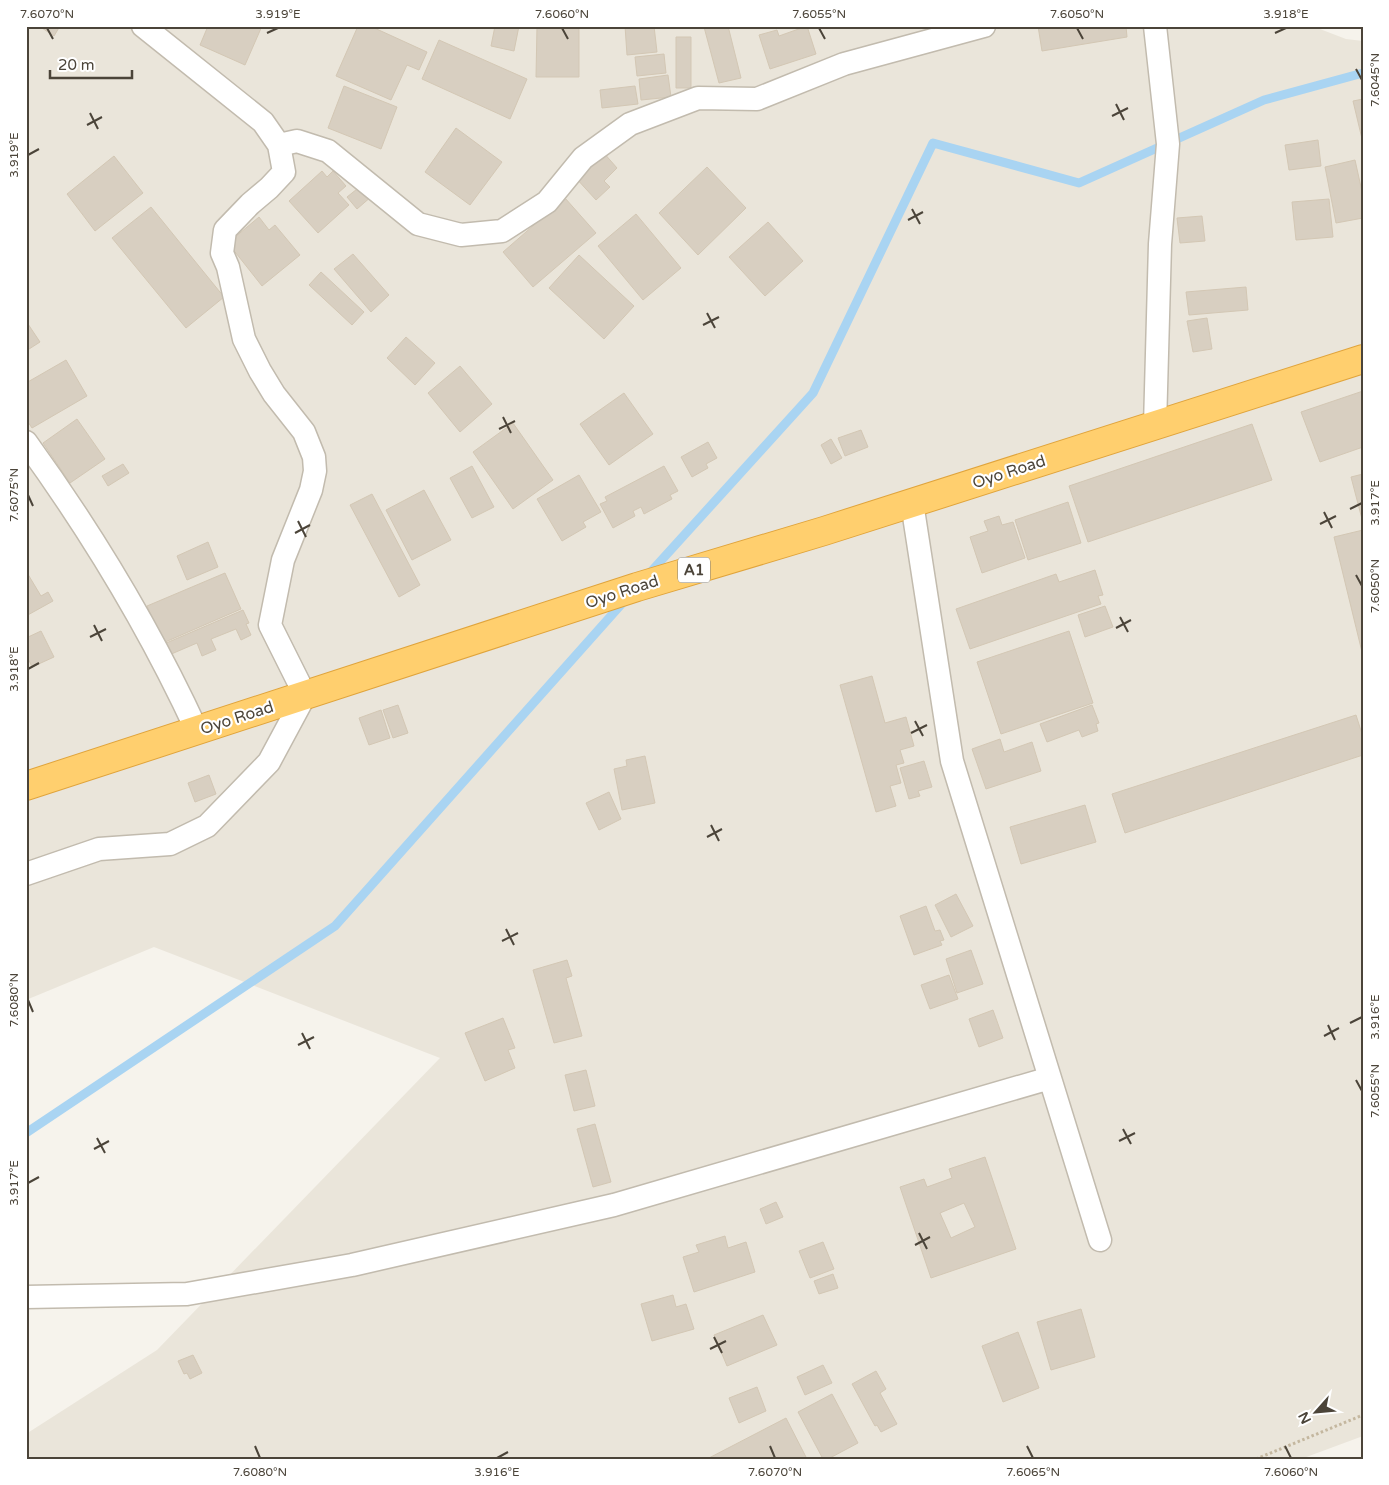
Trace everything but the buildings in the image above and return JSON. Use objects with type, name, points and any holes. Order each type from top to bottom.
[{"type":"highway","name":"Oyo Road","points":[[26,786],[637,587],[912,503],[1363,359]]},
{"type":"street","points":[[26,874],[99,850],[170,844],[208,826],[269,762],[305,696],[270,625],[283,560],[311,490],[315,471],[314,456],[304,432],[274,394],[244,339],[228,266],[222,253],[225,230],[284,172],[279,145],[263,122],[143,26]]},
{"type":"street","points":[[279,145],[298,141],[328,151],[418,224],[461,235],[502,231],[547,202],[583,158],[630,124],[698,98],[756,99],[844,64],[984,26]]},
{"type":"street","points":[[1155,26],[1168,144],[1160,244],[1155,426]]},
{"type":"street","points":[[26,442],[65,495],[154,644],[197,731]]},
{"type":"street","points":[[912,503],[952,761],[1100,1240]]},
{"type":"street","points":[[26,1297],[187,1294],[352,1265],[614,1205],[1050,1078]]},
{"type":"path","points":[[1256,1459],[1363,1415]]},
{"type":"shaded area","points":[[26,26],[1312,26],[1346,39],[1363,41],[1363,1436],[1301,1459],[26,1459],[26,1434],[157,1350],[440,1058],[154,947],[26,1000]]},
{"type":"waterway","points":[[648,575],[813,393],[933,143],[1079,183],[1264,100],[1363,73]]},
{"type":"waterway","points":[[26,1133],[335,926],[626,599]]}]
